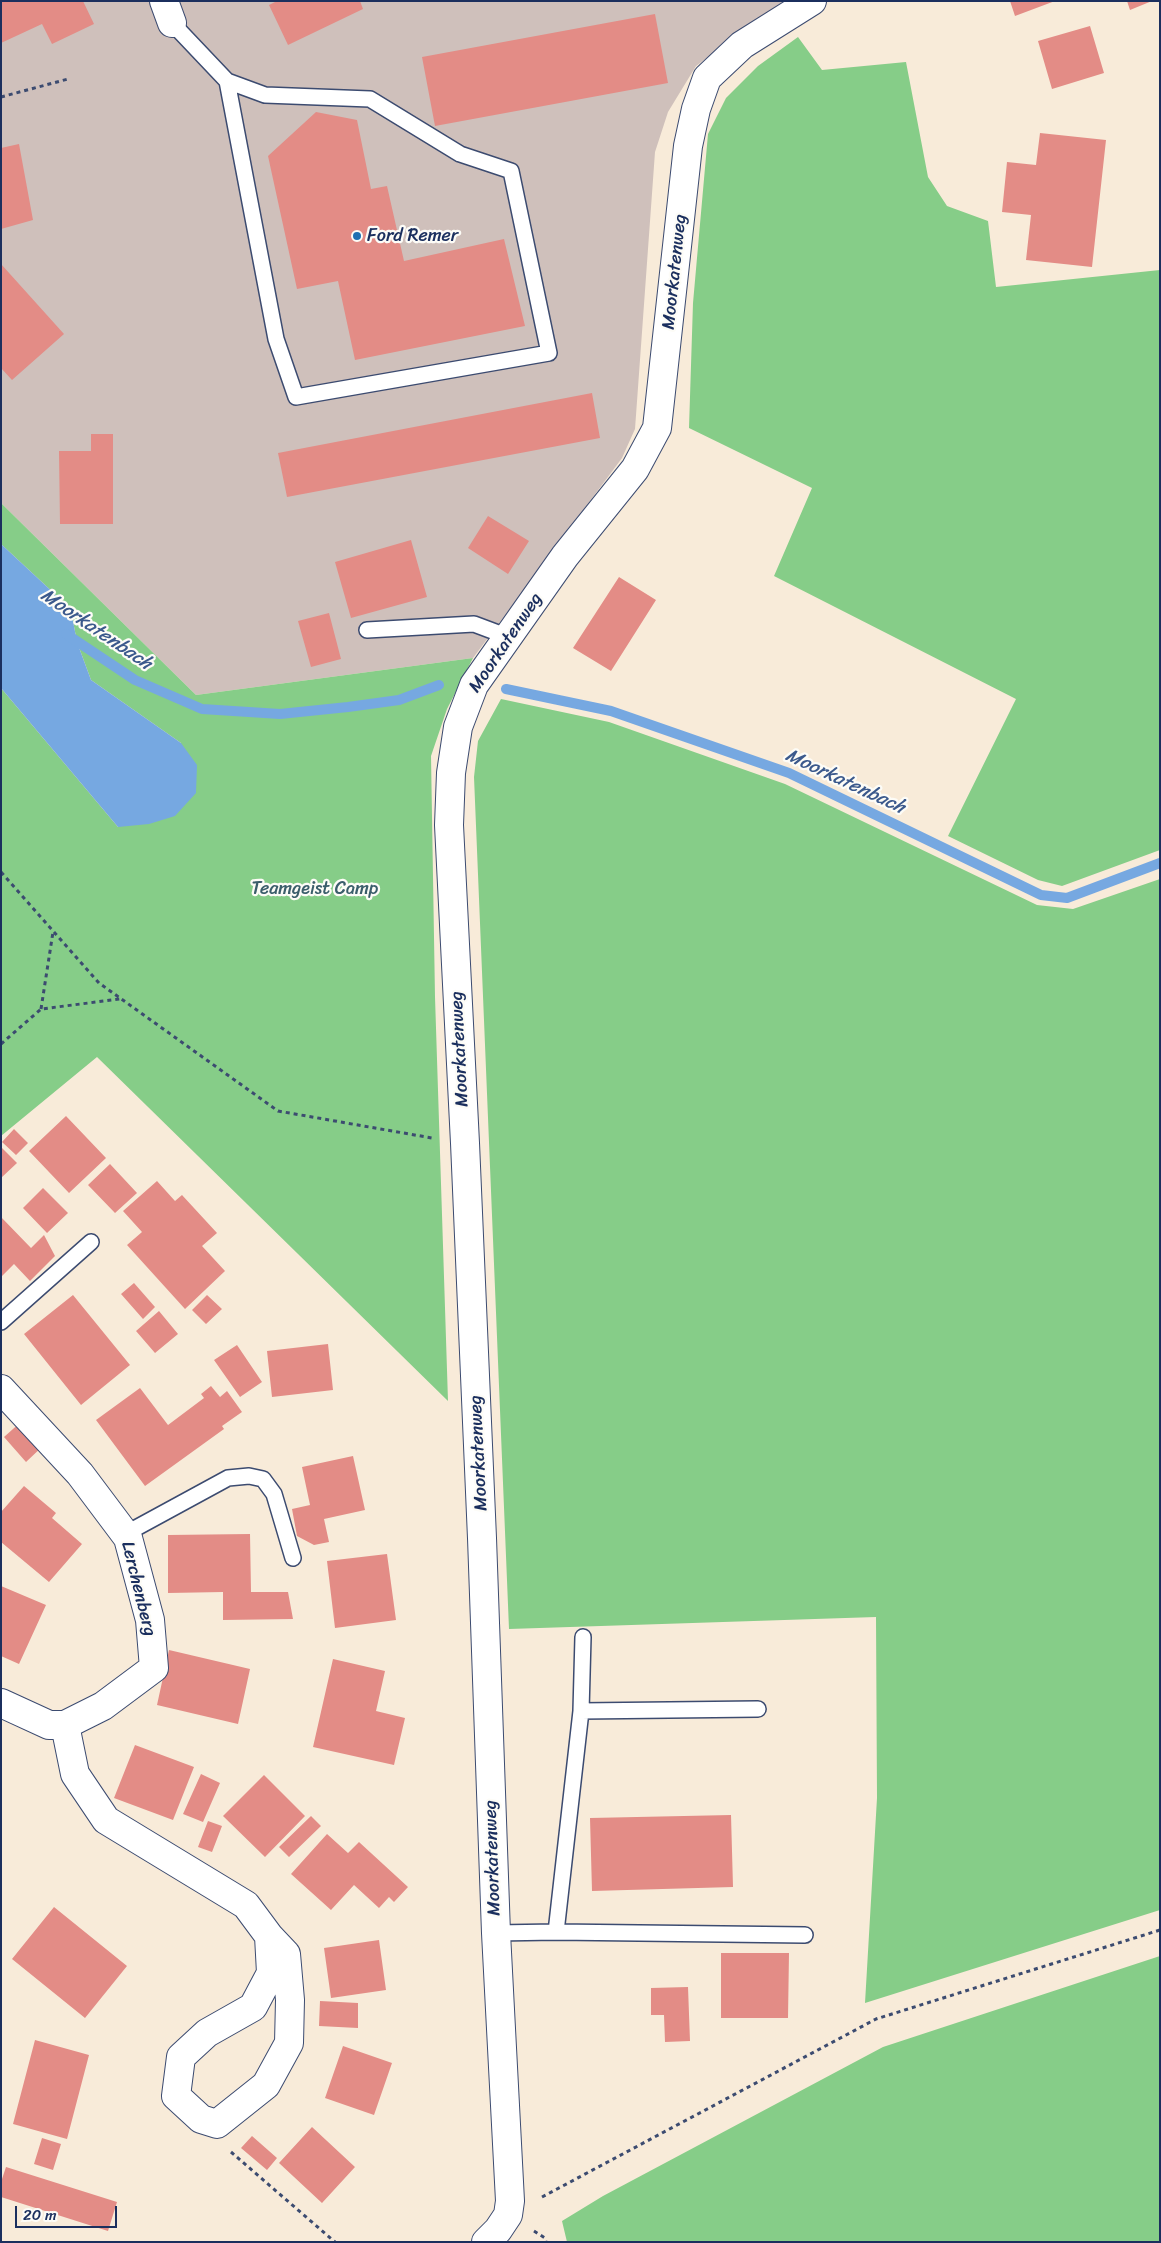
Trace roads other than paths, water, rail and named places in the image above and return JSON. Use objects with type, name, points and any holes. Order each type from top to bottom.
[{"type":"street","name":"Moorkatenweg","points":[[486,2242],[498,2230],[508,2215],[510,2200],[496,1933],[482,1538],[449,825],[451,773],[458,727],[474,685],[506,636],[635,469],[657,428],[688,146],[696,110],[708,78],[742,45],[812,1]]},
{"type":"street","name":"Lerchenberg","points":[[1,1389],[80,1474],[128,1538],[150,1620],[154,1668],[103,1706],[65,1725]]},
{"type":"street","points":[[1,1702],[49,1725],[65,1725],[75,1774],[106,1820],[246,1905],[269,1936],[286,1954],[290,2000],[289,2043],[266,2085],[217,2124],[201,2119],[176,2096],[181,2057],[208,2033],[253,2007],[271,1973],[269,1936]]},
{"type":"lane","points":[[168,12],[227,82],[276,339],[296,396],[549,353],[511,171],[460,154],[370,100],[265,95],[227,82]]},
{"type":"lane","points":[[368,630],[474,624],[506,636]]},
{"type":"lane","points":[[1,1322],[91,1242]]},
{"type":"lane","points":[[125,1534],[228,1478],[249,1476],[263,1479],[274,1494],[293,1558]]},
{"type":"lane","points":[[556,1932],[581,1711],[583,1636]]},
{"type":"lane","points":[[581,1711],[758,1709]]},
{"type":"lane","points":[[496,1933],[805,1935]]},
{"type":"water","points":[[1,544],[58,597],[73,621],[77,642],[91,680],[181,743],[197,765],[196,793],[175,816],[149,824],[118,827],[1,688]]},
{"type":"waterway","name":"Moorkatenbach","points":[[66,634],[135,680],[202,709],[280,714],[399,700],[439,685]]},
{"type":"waterway","name":"Moorkatenbach","points":[[506,689],[611,711],[789,773],[1041,895],[1067,898],[1160,863]]},
{"type":"place","name":"Ford Remer","points":[[357,236]]},
{"type":"park label","name":"Teamgeist Camp","points":[[315,889]]}]
